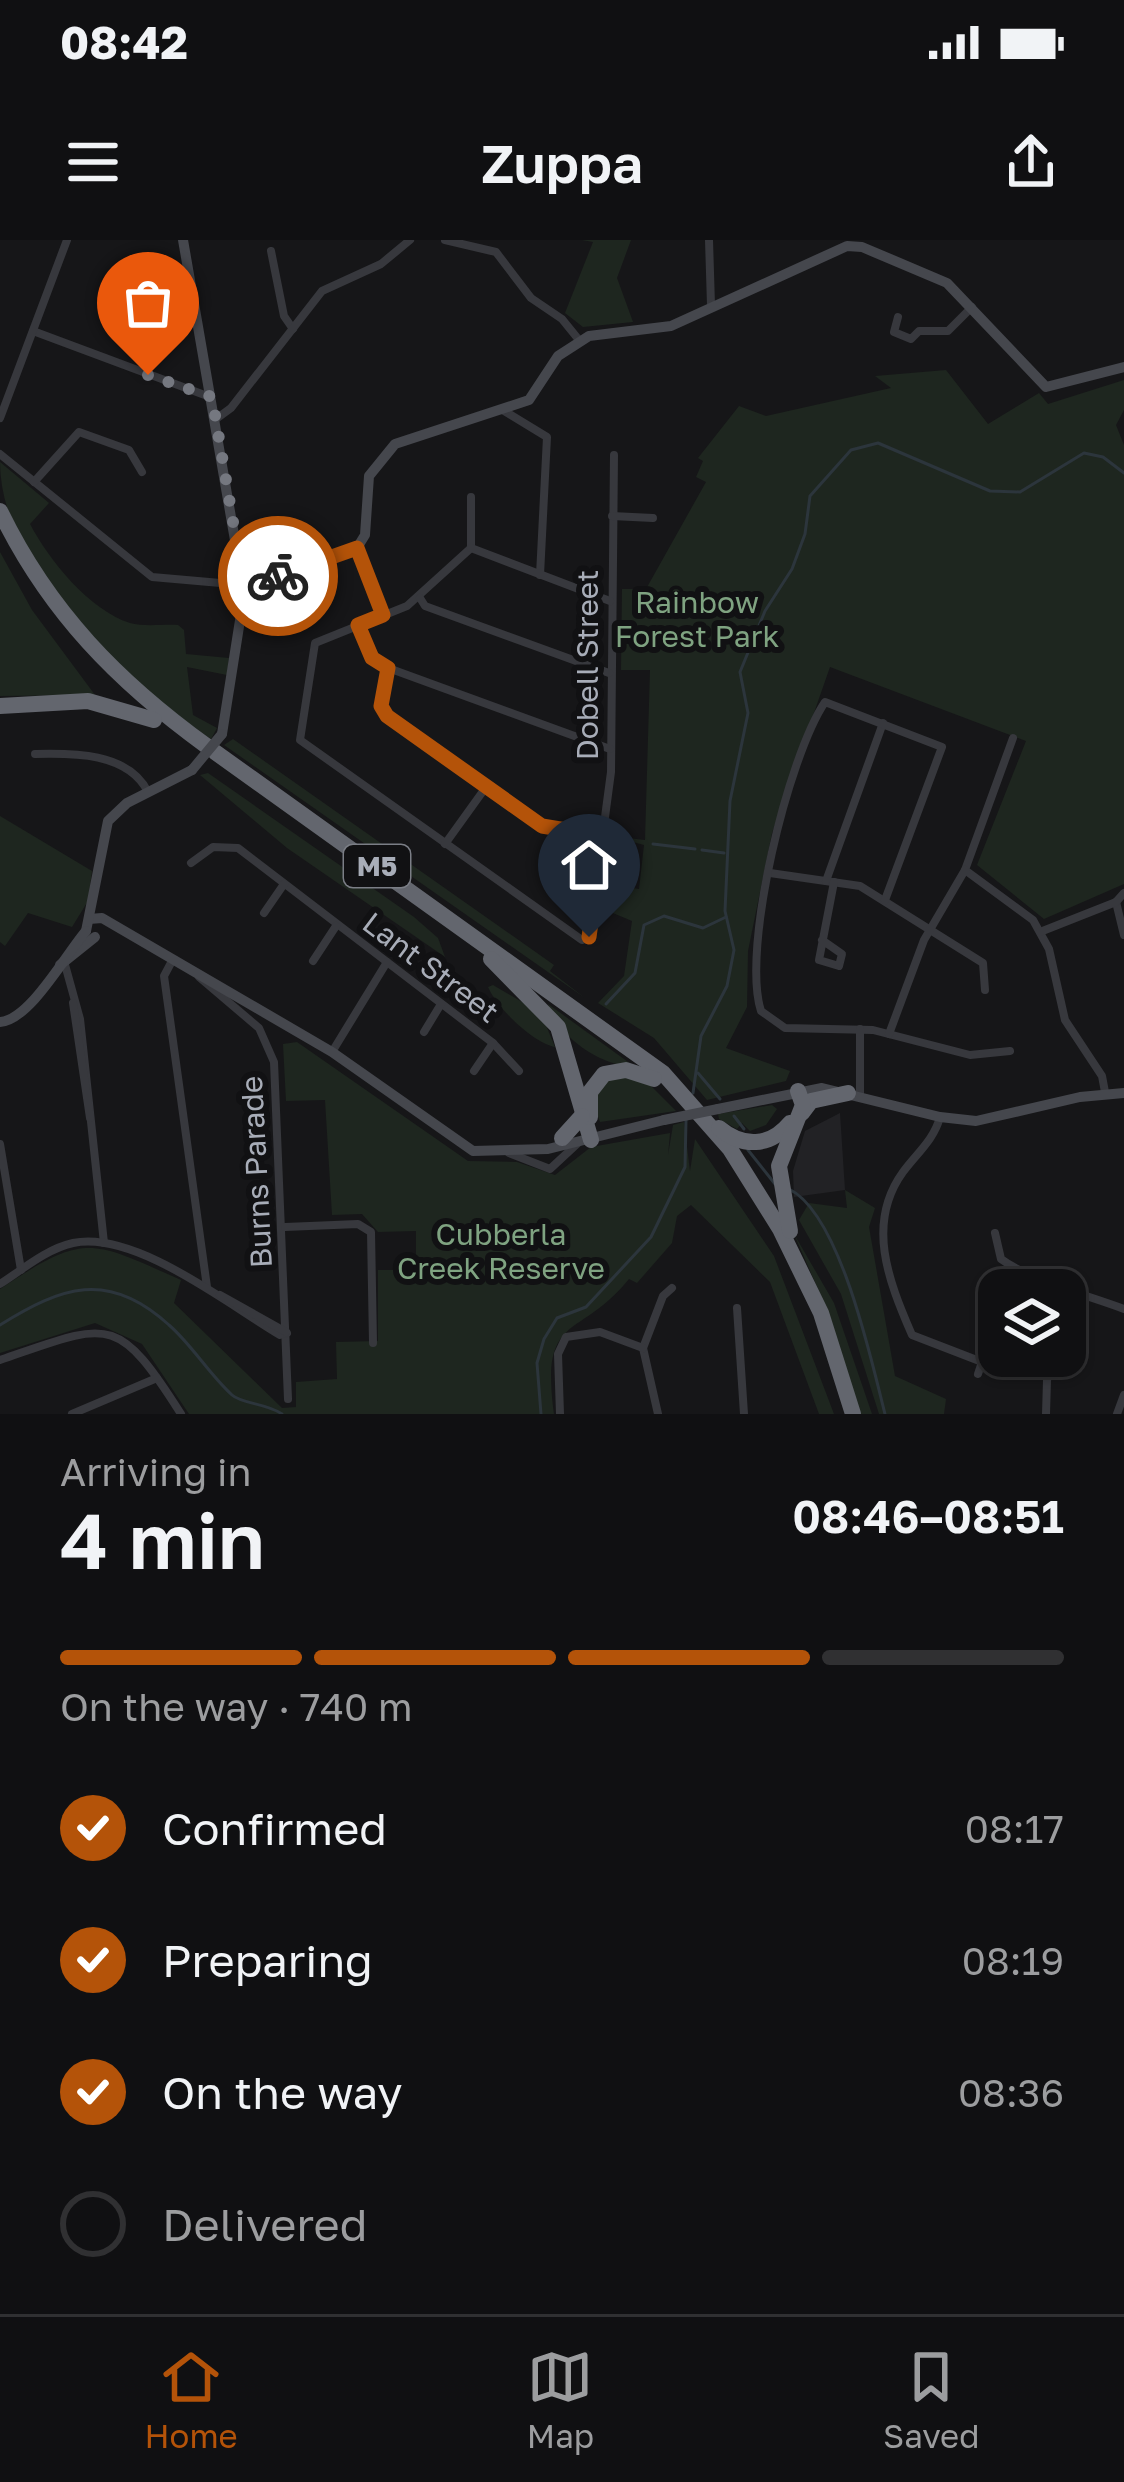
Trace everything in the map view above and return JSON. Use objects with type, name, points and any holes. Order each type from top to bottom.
[{"type":"highway","name":"M5","points":[[0,511],[66,620],[157,716]]},
{"type":"highway","name":"M5","points":[[0,531],[68,637],[157,716],[696,1109],[776,1240],[849,1414]]},
{"type":"highway","points":[[0,706],[88,701],[157,716]]},
{"type":"highway","name":"M5","points":[[208,753],[611,1032],[696,1109],[761,1196],[800,1266],[830,1336],[849,1414]]},
{"type":"highway","points":[[486,955],[558,1027],[586,1132]]},
{"type":"highway","points":[[586,1132],[590,1092],[604,1074],[626,1070],[654,1078]]},
{"type":"highway","points":[[696,1109],[743,1142],[771,1139],[794,1117],[799,1090]]},
{"type":"highway","points":[[799,1090],[804,1101],[782,1155],[779,1180],[800,1266]]},
{"type":"highway","points":[[798,1119],[809,1102],[854,1095]]},
{"type":"street","points":[[0,418],[67,240]]},
{"type":"street","points":[[183,240],[216,419],[237,580],[248,590]]},
{"type":"street","points":[[216,419],[232,408],[324,289],[381,264],[410,240]]},
{"type":"street","points":[[445,240],[496,252],[538,306],[562,319],[579,340]]},
{"type":"street","points":[[709,240],[711,305]]},
{"type":"street","points":[[248,590],[357,548],[365,535],[368,480],[381,455],[424,432],[529,400],[558,356],[579,340],[608,330],[670,326],[854,246],[937,278],[973,306],[1046,386],[1124,367]]},
{"type":"street","points":[[272,251],[284,316],[293,328]]},
{"type":"street","points":[[898,317],[894,332],[911,339],[919,331],[948,331],[973,306]]},
{"type":"street","points":[[33,331],[212,397]]},
{"type":"street","points":[[501,410],[547,437],[540,575]]},
{"type":"street","points":[[34,482],[79,432],[129,450],[142,472]]},
{"type":"street","points":[[0,454],[152,578],[237,580]]},
{"type":"street","name":"Dobell Street","points":[[445,844],[582,940],[589,937],[610,749],[614,455]]},
{"type":"street","points":[[471,496],[471,548],[419,598],[314,644],[300,740],[445,844],[486,787]]},
{"type":"street","points":[[613,516],[653,518]]},
{"type":"street","points":[[357,548],[383,615]]},
{"type":"street","points":[[471,548],[610,601]]},
{"type":"street","points":[[0,1022],[26,1011],[61,962],[96,927],[108,820],[208,753],[248,590]]},
{"type":"street","points":[[419,598],[425,606],[474,626],[610,673]]},
{"type":"street","points":[[358,625],[372,658],[388,668],[610,749]]},
{"type":"street","points":[[388,668],[381,706],[387,716],[542,826],[603,836]]},
{"type":"street","points":[[885,900],[942,747],[831,703],[820,708],[784,809],[753,950],[760,1011],[785,1028],[860,1028],[970,1055],[1010,1052]]},
{"type":"street","points":[[822,940],[830,882],[884,723]]},
{"type":"street","points":[[889,1034],[928,930],[964,870],[1013,738]]},
{"type":"street","points":[[35,754],[82,752],[135,775],[148,793]]},
{"type":"street","name":"Lant Street","points":[[191,863],[213,847],[230,846],[493,1043],[519,1071]]},
{"type":"street","points":[[964,870],[1023,908],[1040,932],[1049,949],[1060,1010],[1102,1076],[1105,1093]]},
{"type":"street","points":[[770,873],[860,886],[983,963],[985,990]]},
{"type":"street","points":[[264,913],[284,884]]},
{"type":"street","points":[[1040,932],[1116,902],[1124,893]]},
{"type":"street","points":[[1116,902],[1124,935]]},
{"type":"street","points":[[313,961],[336,926]]},
{"type":"street","points":[[96,927],[124,934],[332,1052],[463,1147],[509,1153],[535,1149],[586,1132],[647,1124],[696,1109],[799,1090],[854,1095],[940,1118],[976,1121],[1124,1093]]},
{"type":"street","points":[[61,962],[73,999],[104,1243]]},
{"type":"street","points":[[172,962],[164,976],[207,1287]]},
{"type":"street","points":[[332,1052],[387,962]]},
{"type":"street","name":"Burns Parade","points":[[197,975],[268,1040],[285,1227],[288,1399]]},
{"type":"street","points":[[424,1032],[441,1004]]},
{"type":"street","points":[[854,1095],[860,1028]]},
{"type":"street","points":[[474,1071],[493,1043]]},
{"type":"street","points":[[940,1118],[933,1137],[885,1198],[880,1228],[912,1335],[978,1360]]},
{"type":"street","points":[[509,1153],[536,1165],[558,1166],[586,1132]]},
{"type":"street","points":[[0,1144],[21,1270]]},
{"type":"street","points":[[535,1149],[536,1165]]},
{"type":"street","points":[[285,1227],[358,1224],[371,1232],[373,1343]]},
{"type":"street","points":[[995,1233],[1001,1258],[1024,1274],[1124,1309]]},
{"type":"street","points":[[0,1284],[63,1246],[104,1243],[207,1287],[287,1333]]},
{"type":"street","points":[[658,1414],[643,1348],[663,1296],[672,1288]]},
{"type":"street","points":[[737,1308],[744,1414]]},
{"type":"street","points":[[0,1360],[94,1330],[133,1346],[182,1414]]},
{"type":"street","points":[[560,1414],[558,1348],[566,1337],[600,1332],[643,1348]]},
{"type":"street","points":[[1046,1414],[1048,1377]]},
{"type":"street","points":[[72,1414],[157,1378]]},
{"type":"street","points":[[1117,1414],[1124,1395]]},
{"type":"shaded area","points":[[840,1113],[845,1190],[794,1197],[793,1171],[805,1131]]},
{"type":"green space","points":[[582,240],[631,240],[617,278],[633,322],[583,327],[565,313],[593,242]]},
{"type":"green space","name":"Rainbow Forest Park","points":[[946,370],[988,424],[1039,393],[1048,404],[1124,380],[1124,410],[1116,425],[1124,445],[1124,884],[1044,919],[977,865],[1026,741],[830,667],[772,833],[748,951],[747,1007],[726,1048],[790,1071],[786,1081],[707,1100],[654,1038],[598,1003],[624,976],[632,921],[601,908],[604,884],[639,889],[644,845],[611,836],[645,840],[650,670],[621,670],[622,589],[646,589],[706,482],[696,477],[703,461],[698,458],[739,406],[766,416],[891,388],[875,376]]},
{"type":"green space","points":[[0,462],[49,503],[30,524],[59,568],[85,595],[130,623],[178,625],[184,630],[186,654],[229,658],[227,675],[187,667],[193,715],[217,728],[211,739],[108,655],[45,582],[21,543],[6,503]]},
{"type":"green space","points":[[0,552],[32,610],[95,695],[0,696]]},
{"type":"green space","points":[[233,739],[554,965],[550,971],[585,998],[224,745]]},
{"type":"green space","points":[[208,773],[414,917],[438,938],[445,957],[287,848],[200,775]]},
{"type":"green space","points":[[0,816],[92,871],[88,901],[72,927],[28,913],[5,946],[0,942]]},
{"type":"green space","points":[[493,985],[541,1013],[555,1047],[537,1039],[507,1014],[488,987]]},
{"type":"green space","points":[[548,1004],[635,1067],[582,1048],[561,1028]]},
{"type":"green space","name":"Cubberla Creek Reserve","points":[[297,1042],[468,1161],[517,1162],[555,1175],[591,1147],[670,1133],[668,1155],[673,1125],[684,1122],[690,1171],[695,1139],[774,1256],[834,1414],[819,1414],[770,1282],[691,1205],[677,1216],[672,1243],[637,1283],[629,1279],[558,1342],[551,1381],[554,1414],[189,1414],[142,1344],[95,1323],[0,1353],[0,1289],[52,1258],[89,1248],[106,1250],[181,1280],[174,1303],[282,1408],[296,1407],[296,1382],[337,1379],[336,1342],[378,1341],[378,1270],[416,1270],[416,1231],[378,1232],[362,1214],[332,1215],[325,1100],[286,1101],[283,1044]]},
{"type":"green space","points":[[610,1075],[645,1080],[676,1111],[600,1122],[593,1102]]},
{"type":"green space","points":[[772,1105],[777,1109],[766,1125],[750,1131],[742,1123],[737,1129],[719,1119],[718,1114]]},
{"type":"green space","points":[[845,1190],[875,1208],[869,1227],[895,1376],[946,1399],[944,1414],[879,1414],[841,1294],[799,1220],[809,1203],[847,1208]]},
{"type":"green space","points":[[794,1234],[834,1303],[872,1414],[858,1414],[831,1319]]},
{"type":"waterway","points":[[693,1093],[701,1036],[727,986],[734,950],[725,911],[730,801],[748,713],[740,672],[765,611],[792,569],[805,534],[810,496],[851,450],[878,443],[990,491],[1020,492],[1084,453],[1103,457],[1124,473]]},
{"type":"waterway","points":[[653,844],[695,849]]},
{"type":"waterway","points":[[702,850],[724,853]]},
{"type":"waterway","points":[[606,1004],[635,973],[644,925],[664,916],[703,928],[726,917]]},
{"type":"waterway","points":[[698,1073],[720,1099]]},
{"type":"waterway","points":[[734,1116],[744,1129]]},
{"type":"waterway","points":[[541,1414],[537,1363],[544,1339],[557,1318],[586,1307],[651,1237],[685,1167],[686,1120]]},
{"type":"waterway","points":[[748,1150],[775,1184]]},
{"type":"waterway","points":[[789,1189],[824,1227],[838,1257],[885,1414]]},
{"type":"waterway","points":[[0,1325],[64,1294],[105,1290],[125,1296],[169,1325],[232,1395],[282,1414]]},
{"type":"way so far","points":[[148,375],[212,397],[242,575],[252,585],[278,576]]},
{"type":"route","points":[[278,576],[357,548],[383,615],[358,625],[372,658],[388,668],[381,706],[387,716],[542,826],[603,836],[589,937]]}]
